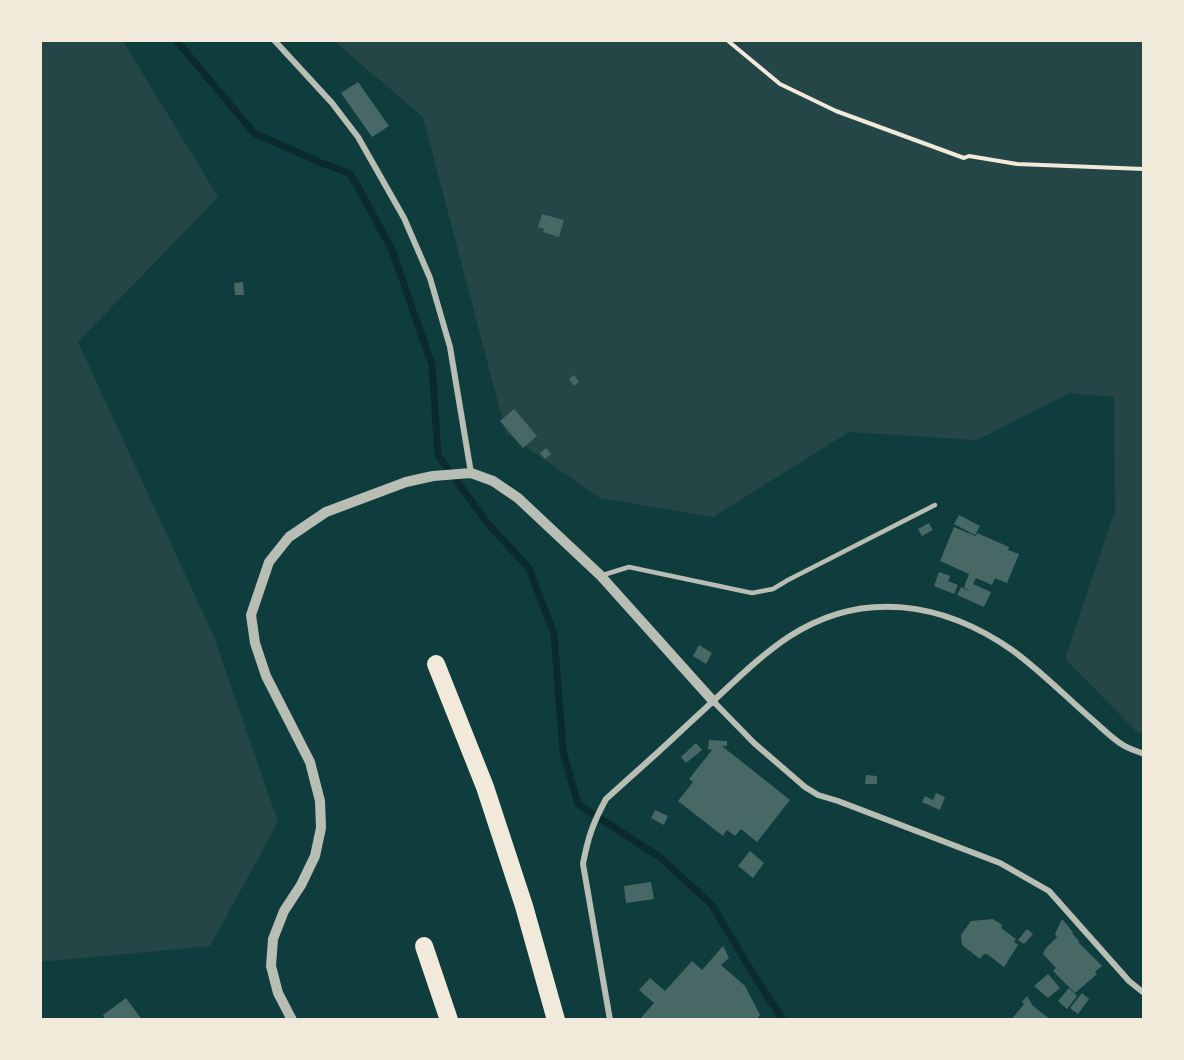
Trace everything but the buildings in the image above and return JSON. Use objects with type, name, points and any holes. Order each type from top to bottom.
[{"type":"highway","points":[[436,664],[485,787],[524,906],[556,1020]]},
{"type":"highway","points":[[424,946],[449,1020]]},
{"type":"street","points":[[274,40],[332,103],[358,137],[404,218],[430,278],[450,347],[470,473]]},
{"type":"street","points":[[292,1020],[278,993],[271,966],[273,939],[284,911],[301,885],[315,856],[321,828],[320,801],[310,762],[266,676],[255,643],[251,615],[269,562],[289,537],[326,512],[406,482],[433,476],[470,473],[493,481],[518,498],[600,575],[713,701],[754,743],[805,787],[818,795],[1000,862],[1049,891],[1129,981],[1143,993]]},
{"type":"street","points":[[610,1020],[583,864],[587,839],[593,824],[606,800],[713,701],[768,652],[813,623],[869,607],[900,606],[924,609],[954,619],[984,633],[1012,651],[1121,744],[1143,754]]},
{"type":"lane","points":[[600,575],[629,567],[752,593],[773,589],[935,505]]},
{"type":"path","points":[[728,40],[780,84],[836,111],[964,158],[969,156],[1017,164],[1143,170]]},
{"type":"shaded area","points":[[41,40],[123,41],[218,197],[78,342],[214,637],[278,822],[210,946],[41,962]]},
{"type":"shaded area","points":[[334,41],[1143,41],[1143,733],[1138,733],[1065,659],[1115,510],[1114,397],[1070,393],[977,440],[849,432],[713,517],[600,498],[506,433],[423,117]]},
{"type":"waterway","points":[[176,40],[254,133],[349,173],[357,185],[392,250],[432,365],[438,455],[488,524],[529,568],[554,634],[563,751],[578,804],[661,858],[712,905],[783,1020]]}]
